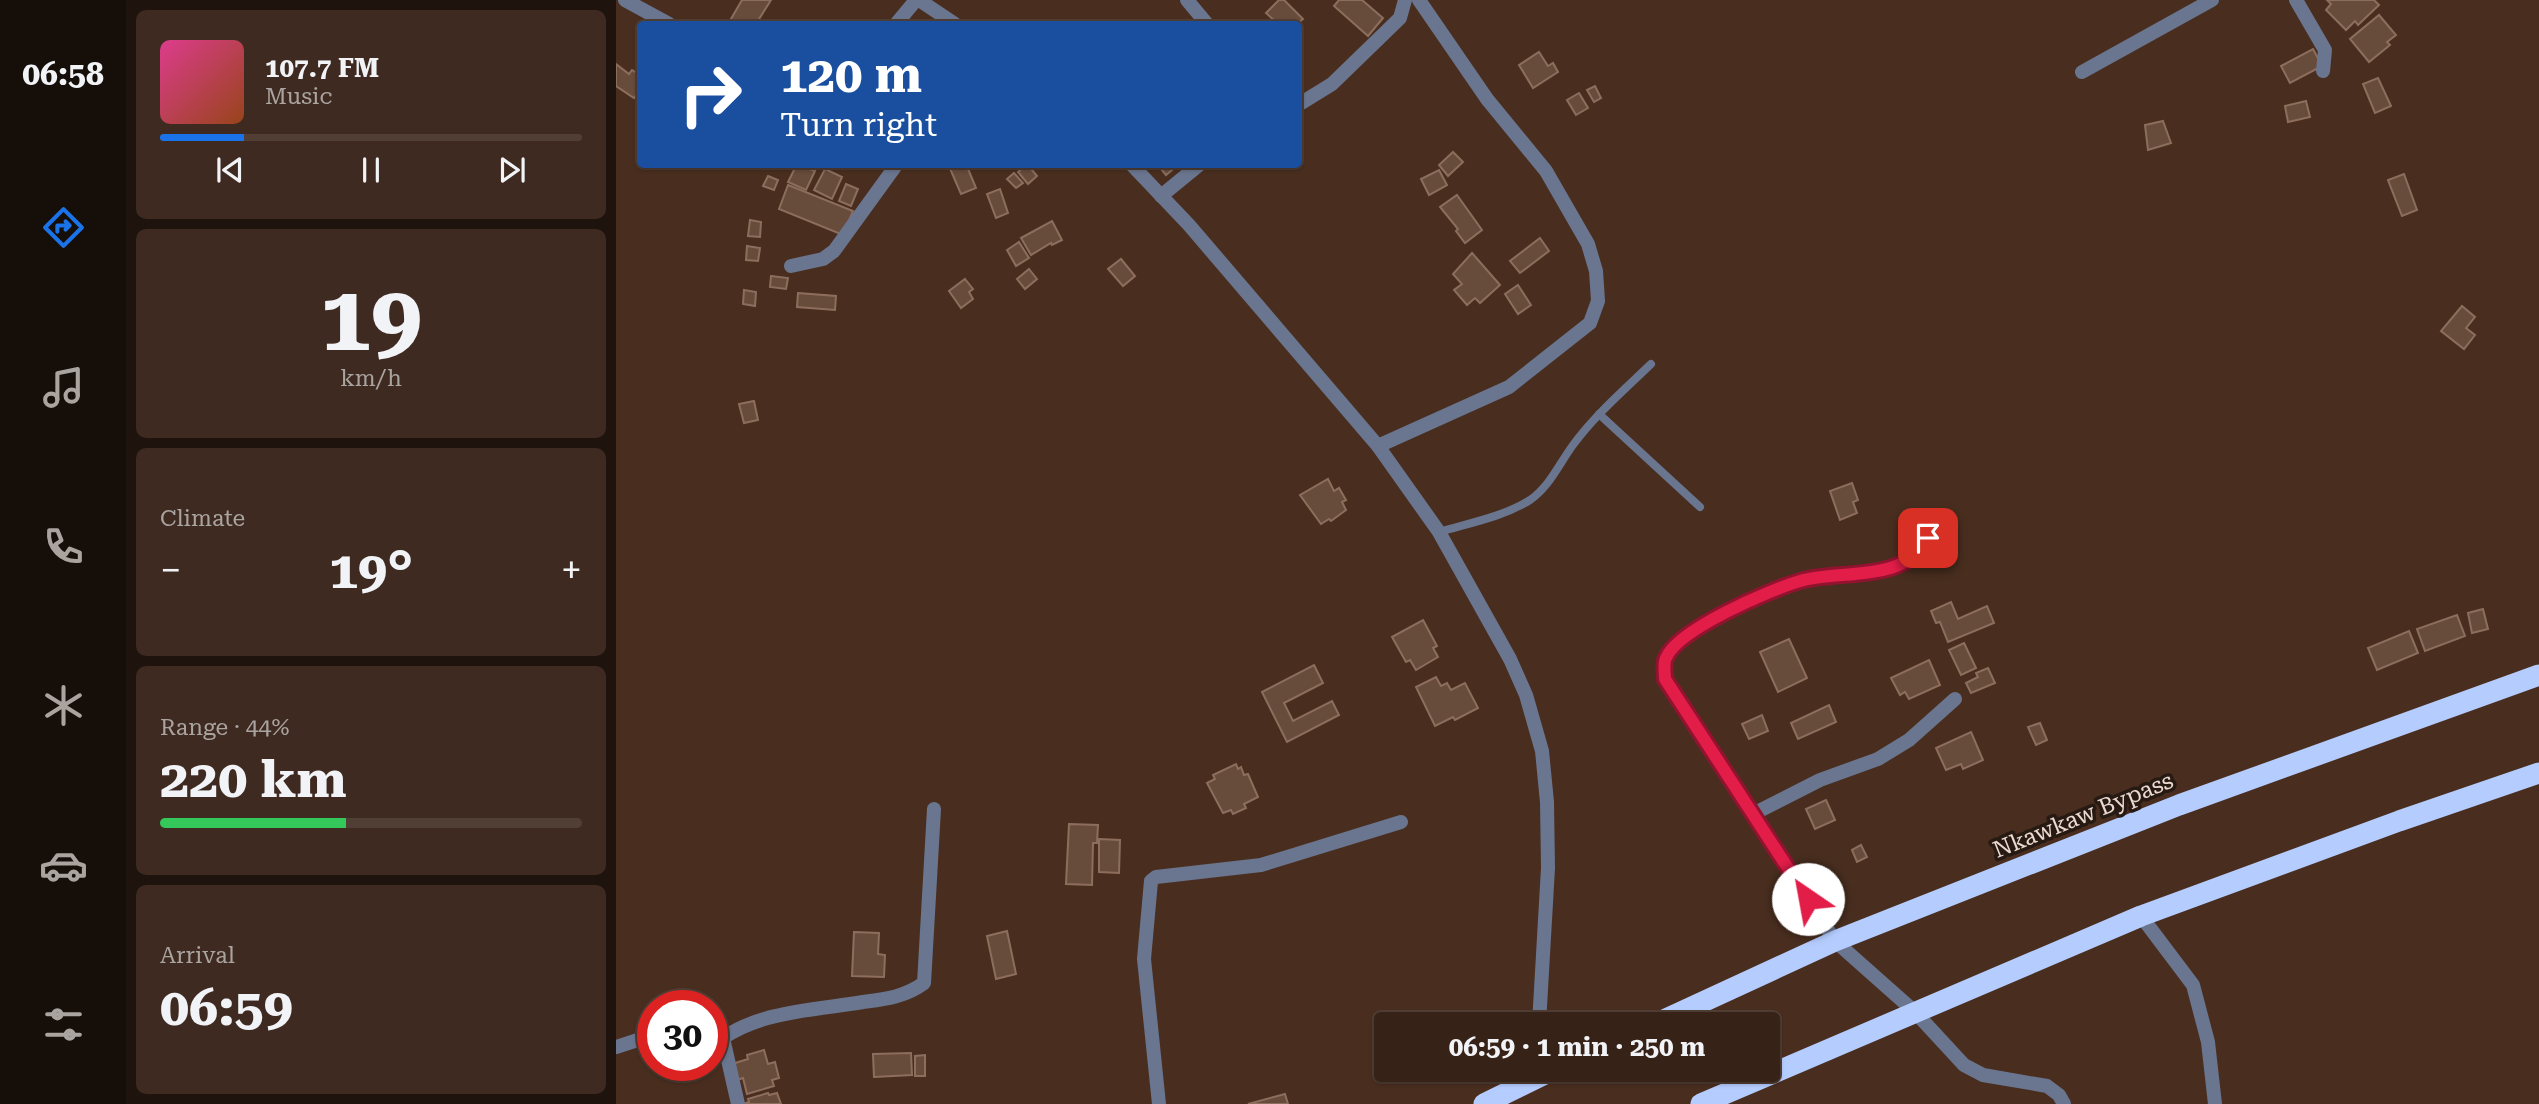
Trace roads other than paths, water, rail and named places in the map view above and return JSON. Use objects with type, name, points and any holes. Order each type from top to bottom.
[{"type":"highway","name":"Nkawkaw Bypass","points":[[1681,1012],[1835,941],[2179,805],[2539,675]]},
{"type":"highway","points":[[1701,1104],[2141,916],[2399,821],[2539,773]]},
{"type":"highway","points":[[1484,1104],[1525,1082]]},
{"type":"street","points":[[625,0],[664,21]]},
{"type":"street","points":[[899,21],[918,0],[950,21]]},
{"type":"street","points":[[1187,0],[1204,21]]},
{"type":"street","points":[[1302,103],[1332,84],[1400,18],[1405,0]]},
{"type":"street","points":[[1378,446],[1509,387],[1590,323],[1598,301],[1596,271],[1588,244],[1546,171],[1487,99],[1419,0]]},
{"type":"street","points":[[2082,72],[2212,0]]},
{"type":"street","points":[[2296,0],[2325,50],[2323,71]]},
{"type":"street","points":[[791,265],[823,259],[834,251],[894,168]]},
{"type":"street","points":[[1135,168],[1321,376],[1378,446],[1439,532],[1510,660],[1526,695],[1542,751],[1548,802],[1548,868],[1540,1012]]},
{"type":"street","points":[[1161,196],[1195,168]]},
{"type":"street","points":[[1928,538],[1924,545],[1893,567],[1802,580],[1706,622],[1675,645],[1665,659],[1665,679],[1835,941],[1915,1012],[1964,1065],[1983,1075],[2047,1086],[2059,1095],[2064,1104]]},
{"type":"street","points":[[1753,814],[1820,780],[1878,760],[1909,740],[1955,699]]},
{"type":"street","points":[[728,1033],[762,1019],[900,996],[924,983],[934,810]]},
{"type":"street","points":[[1159,1104],[1144,959],[1151,881],[1156,877],[1261,865],[1401,822]]},
{"type":"street","points":[[2141,916],[2193,985],[2208,1042],[2216,1104]]},
{"type":"street","points":[[616,1047],[637,1040]]},
{"type":"street","points":[[728,1072],[738,1104]]},
{"type":"lane","points":[[1439,532],[1508,511],[1532,499],[1548,484],[1572,446],[1599,414],[1651,363]]},
{"type":"lane","points":[[1599,414],[1700,507]]}]
